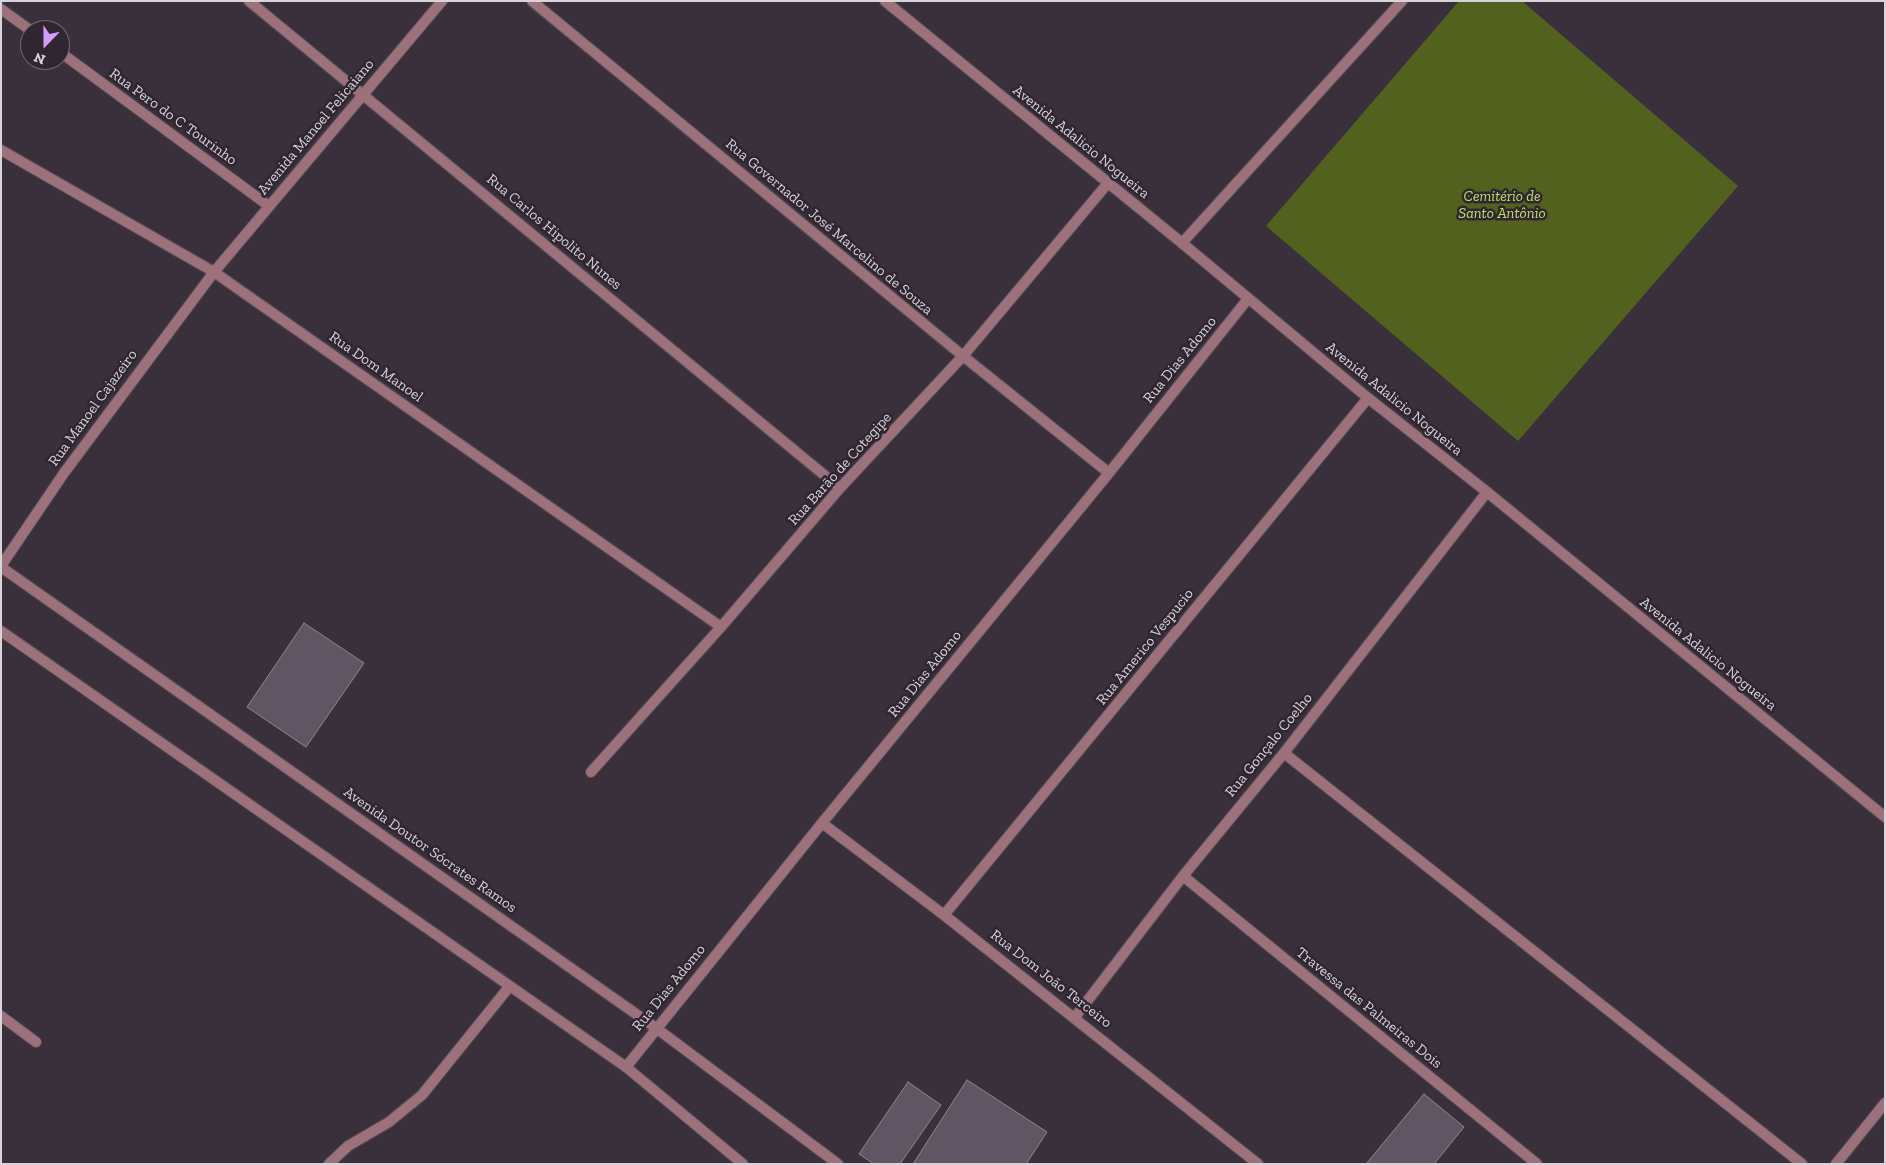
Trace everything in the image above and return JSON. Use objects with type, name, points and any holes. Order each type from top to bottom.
[{"type":"street","name":"Rua Carlos Hipolito Nunes","points":[[248,1],[840,488]]},
{"type":"street","name":"Avenida Manoel Felicaiano","points":[[214,272],[442,1]]},
{"type":"street","name":"Rua Governador José Marcelino de Souza","points":[[532,1],[963,356],[1109,473]]},
{"type":"street","name":"Avenida Adalicio Nogueira","points":[[885,1],[1182,243],[1248,300],[1368,398],[1487,492],[1885,817]]},
{"type":"street","points":[[1182,243],[1402,1]]},
{"type":"street","points":[[1,9],[20,23]]},
{"type":"street","name":"Rua Pero do C Tourinho","points":[[70,59],[269,206]]},
{"type":"street","name":"Rua Dom Manoel","points":[[1,150],[214,272],[721,627]]},
{"type":"street","name":"Rua Barão de Cotegipe","points":[[591,772],[721,627],[840,488],[963,356],[1108,183]]},
{"type":"street","name":"Rua Manoel Cajazeiro","points":[[1,566],[74,459],[214,272]]},
{"type":"street","name":"Rua Dias Adomo","points":[[626,1067],[1248,300]]},
{"type":"street","name":"Rua Americo Vespucio","points":[[944,915],[1368,398]]},
{"type":"street","name":"Rua Gonçalo Coelho","points":[[1074,1017],[1182,876],[1284,753],[1487,492]]},
{"type":"street","name":"Avenida Doutor Sócrates Ramos","points":[[1,566],[656,1028],[838,1164]]},
{"type":"street","points":[[1,630],[626,1067],[744,1164]]},
{"type":"street","points":[[1284,753],[1802,1164]]},
{"type":"street","name":"Rua Dom João Terceiro","points":[[822,823],[944,915],[1258,1164]]},
{"type":"street","name":"Travessa das Palmeiras Dois","points":[[1182,876],[1537,1164]]},
{"type":"street","points":[[329,1164],[348,1146],[389,1122],[422,1095],[509,986]]},
{"type":"street","points":[[1,1016],[36,1042]]},
{"type":"street","points":[[1836,1164],[1885,1103]]},
{"type":"green space","name":"Cemitério de Santo Antônio","points":[[1459,1],[1522,1],[1738,186],[1518,441],[1266,226]]},
{"type":"building","points":[[304,623],[364,663],[306,747],[247,707]]},
{"type":"building","points":[[967,1080],[1047,1132],[1026,1164],[913,1164]]},
{"type":"building","points":[[908,1082],[941,1105],[900,1164],[874,1164],[859,1154]]},
{"type":"building","points":[[1424,1094],[1464,1127],[1434,1164],[1366,1164]]}]
